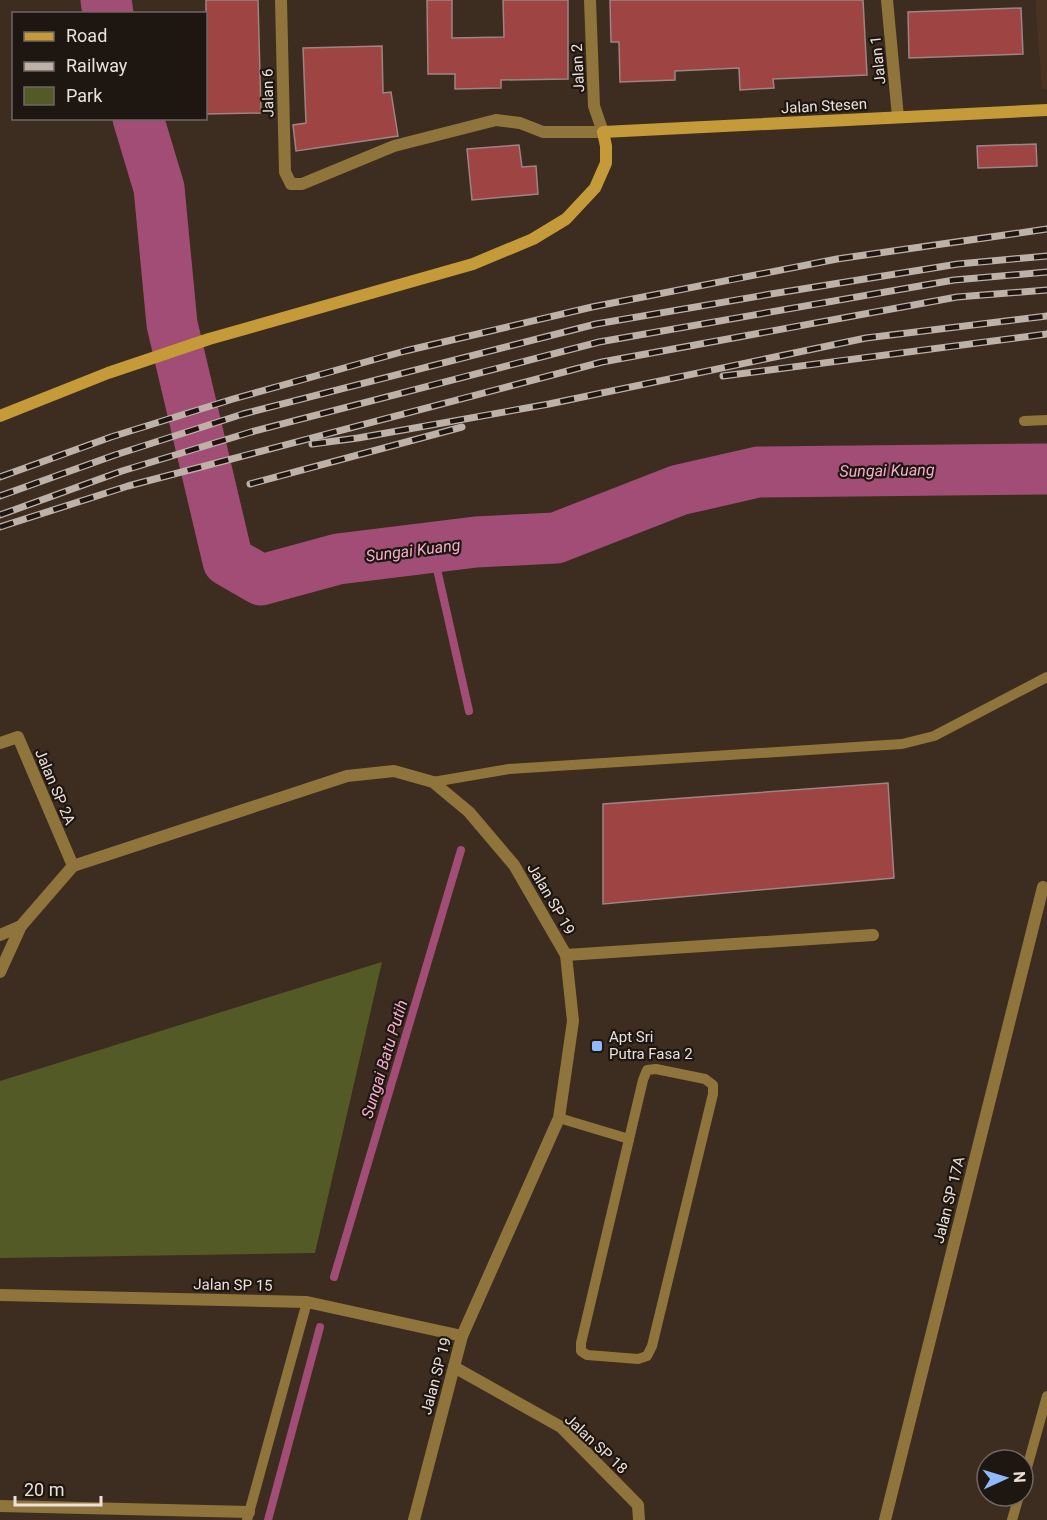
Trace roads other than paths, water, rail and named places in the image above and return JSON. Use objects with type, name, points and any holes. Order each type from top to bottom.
[{"type":"main road","name":"Jalan Stesen","points":[[603,132],[1047,110]]},
{"type":"main road","points":[[0,416],[108,373],[209,339],[473,264],[533,239],[566,219],[594,188],[606,163],[603,132]]},
{"type":"street","name":"Jalan 6","points":[[281,0],[285,172],[291,184],[302,184],[394,146],[496,120],[520,123],[543,132],[603,132]]},
{"type":"street","name":"Jalan 2","points":[[590,0],[594,106],[603,132]]},
{"type":"street","name":"Jalan 1","points":[[887,0],[898,117]]},
{"type":"street","name":"Jalan SP 2A","points":[[0,743],[18,737],[73,866]]},
{"type":"street","name":"Jalan SP 19","points":[[73,866],[347,776],[394,771],[433,782],[469,812],[514,865],[566,955],[573,1021],[559,1118],[462,1336],[414,1520]]},
{"type":"street","points":[[0,972],[21,926],[73,866]]},
{"type":"street","name":"Jalan SP 17A","points":[[885,1520],[1043,887]]},
{"type":"street","points":[[0,935],[21,926]]},
{"type":"street","points":[[566,955],[873,935]]},
{"type":"street","name":"Jalan SP 15","points":[[0,1295],[307,1302],[462,1336]]},
{"type":"street","name":"Jalan SP 18","points":[[454,1367],[561,1427],[638,1505],[639,1520]]},
{"type":"street","points":[[0,1506],[248,1516]]},
{"type":"lane","points":[[1023,421],[1047,420]]},
{"type":"lane","points":[[433,782],[509,769],[902,744],[934,736],[1047,677]]},
{"type":"lane","points":[[656,1069],[705,1079],[713,1085],[713,1094],[652,1346],[647,1356],[638,1359],[586,1355],[581,1350],[581,1343],[629,1139],[647,1070],[656,1069]]},
{"type":"lane","points":[[559,1118],[629,1139]]},
{"type":"lane","points":[[248,1516],[307,1302]]},
{"type":"lane","points":[[1032,1448],[1047,1396]]},
{"type":"waterway","name":"Sungai Kuang","points":[[106,0],[108,12]]},
{"type":"waterway","name":"Sungai Kuang","points":[[139,120],[159,188],[172,324],[228,561],[261,580],[338,559],[476,542],[556,538],[679,490],[758,472],[1047,469]]},
{"type":"waterway","name":"Sungai Batu Putih","points":[[432,547],[469,711]]},
{"type":"waterway","name":"Sungai Batu Putih","points":[[334,1277],[461,850]]},
{"type":"waterway","name":"Sungai Batu Putih","points":[[268,1520],[320,1327]]},
{"type":"railway","points":[[0,477],[111,437],[233,399],[405,351],[592,307],[837,259],[1047,229]]},
{"type":"railway","points":[[0,496],[115,455],[243,414],[596,324],[958,264],[1047,256]]},
{"type":"railway","points":[[0,515],[122,471],[251,432],[599,342],[954,280],[1047,272]]},
{"type":"railway","points":[[0,527],[128,486],[602,362],[957,297],[1047,290]]},
{"type":"railway","points":[[312,444],[549,404],[866,338],[1047,316]]},
{"type":"railway","points":[[723,376],[1047,334]]},
{"type":"railway","points":[[250,484],[462,427]]},
{"type":"place","name":"Apt Sri Putra Fasa 2","points":[[597,1046]]}]
